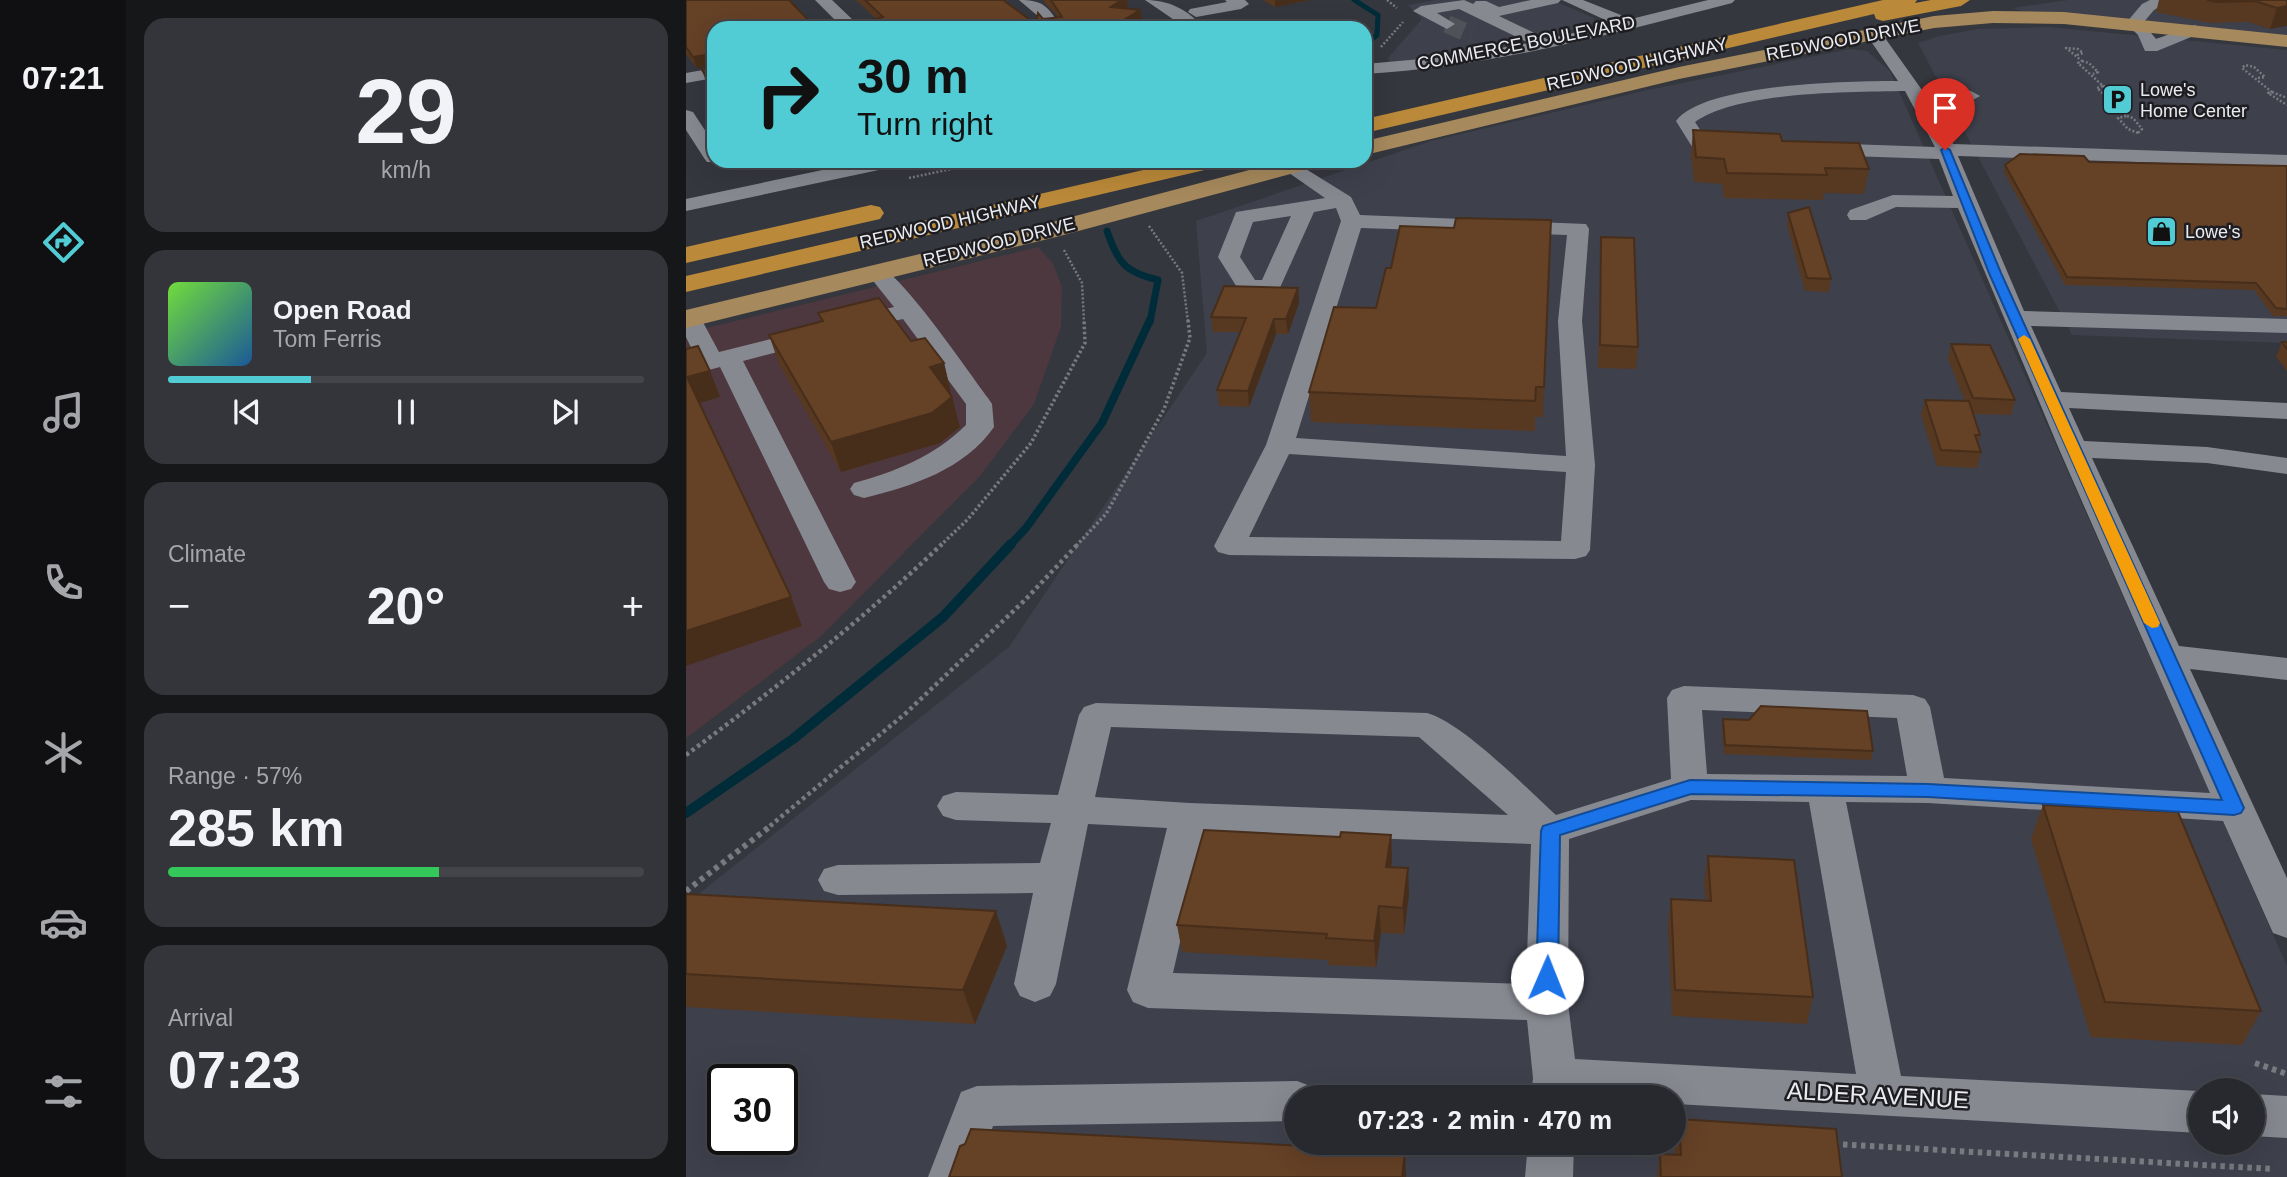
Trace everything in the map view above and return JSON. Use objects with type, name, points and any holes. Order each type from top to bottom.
[{"type":"highway","name":"REDWOOD HIGHWAY","points":[[1372,124],[1908,0]]},
{"type":"highway","points":[[1699,49],[1961,0]]},
{"type":"highway","name":"REDWOOD HIGHWAY","points":[[1446,83],[1675,31],[1735,10]]},
{"type":"highway","name":"REDWOOD HIGHWAY","points":[[686,284],[1183,168]]},
{"type":"highway","name":"REDWOOD HIGHWAY","points":[[686,255],[901,206]]},
{"type":"main road","name":"REDWOOD DRIVE","points":[[1372,146],[1679,73],[1934,22],[1993,17],[2064,18],[2134,23],[2287,41]]},
{"type":"main road","name":"REDWOOD DRIVE","points":[[687,318],[1047,230],[1285,168]]},
{"type":"street","points":[[822,0],[845,21]]},
{"type":"street","points":[[1027,0],[1045,14],[1049,21]]},
{"type":"street","points":[[1153,0],[1187,19],[1196,20],[1241,4],[1233,0]]},
{"type":"street","points":[[1175,0],[1196,20]]},
{"type":"street","points":[[1488,0],[1477,2],[1497,12],[1553,0]]},
{"type":"street","points":[[1570,0],[1628,24]]},
{"type":"street","points":[[2134,23],[2148,7],[2163,0]]},
{"type":"street","points":[[1651,2],[1666,3],[1686,10]]},
{"type":"street","points":[[1447,24],[1421,11],[1461,4],[1542,43]]},
{"type":"street","name":"COMMERCE BOULEVARD","points":[[1372,68],[1444,63],[1686,10],[1735,10]]},
{"type":"street","points":[[1493,38],[1523,34]]},
{"type":"street","points":[[1874,34],[1912,90],[1946,152],[1965,202],[2073,449],[2287,922]]},
{"type":"street","points":[[686,78],[707,74]]},
{"type":"street","points":[[1742,147],[1701,146],[1685,121],[1690,114],[1704,109],[1814,88],[1912,90],[1971,96]]},
{"type":"street","points":[[686,116],[707,151]]},
{"type":"street","points":[[1796,149],[2093,152],[2135,157],[2287,162]]},
{"type":"street","points":[[719,168],[738,194]]},
{"type":"street","points":[[686,205],[860,168]]},
{"type":"street","points":[[1304,168],[1348,211]]},
{"type":"street","points":[[1858,215],[1893,201],[1965,202]]},
{"type":"street","points":[[1306,207],[1578,229],[1570,321],[1581,465],[1575,550],[1229,546],[1280,445],[1348,211]]},
{"type":"street","points":[[864,489],[925,472],[961,447],[979,427],[979,404],[877,272]]},
{"type":"street","points":[[870,320],[909,310]]},
{"type":"street","points":[[687,318],[720,359],[841,582]]},
{"type":"street","points":[[2015,318],[2287,326]]},
{"type":"street","points":[[686,368],[831,330]]},
{"type":"street","points":[[2051,399],[2276,411],[2287,437]]},
{"type":"street","points":[[1280,445],[1581,465]]},
{"type":"street","points":[[2073,449],[2200,453],[2287,466]]},
{"type":"street","points":[[2166,656],[2287,669]]},
{"type":"street","points":[[1690,787],[1684,698],[1913,707],[1928,790]]},
{"type":"street","points":[[1035,984],[1055,878],[1096,715],[1427,725],[1455,746],[1550,831],[1546,1003],[1555,1085]]},
{"type":"street","points":[[956,806],[1550,831],[1690,787],[1928,790],[2234,808]]},
{"type":"street","points":[[1825,789],[1882,1094]]},
{"type":"street","points":[[1189,817],[1148,990],[1546,1003]]},
{"type":"street","points":[[838,880],[1055,878]]},
{"type":"street","name":"ALDER AVENUE","points":[[1686,1090],[1882,1094],[2188,1111]]},
{"type":"street","points":[[952,1177],[977,1107],[1284,1101]]},
{"type":"street","points":[[2265,1116],[2287,1117]]},
{"type":"street","points":[[1549,1177],[1550,1155]]},
{"type":"path","points":[[1387,0],[1402,11]]},
{"type":"path","points":[[1375,53],[1406,18]]},
{"type":"path","points":[[2077,55],[2098,72],[2093,74]]},
{"type":"path","points":[[2082,61],[2078,63],[2103,86],[2110,88],[2117,99],[2114,102]]},
{"type":"path","points":[[2258,78],[2264,77],[2254,67],[2245,65],[2242,68],[2250,76],[2258,78],[2272,92],[2287,97]]},
{"type":"path","points":[[2103,86],[2097,88],[2127,116],[2133,118],[2142,129],[2138,133]]},
{"type":"path","points":[[2272,92],[2268,93],[2277,101],[2287,104]]},
{"type":"path","points":[[2127,116],[2118,118],[2143,139]]},
{"type":"path","points":[[686,891],[755,839],[906,713],[1025,600],[1106,514],[1164,409],[1190,338],[1182,273],[1145,220]]},
{"type":"path","points":[[686,755],[779,686],[882,601],[968,519],[1031,443],[1085,343],[1082,283],[1063,248]]},
{"type":"path","points":[[2255,1063],[2287,1074]]},
{"type":"path","points":[[1828,1144],[2274,1169]]},
{"type":"shaded area","points":[[1435,0],[1552,0],[1594,18],[1595,21],[1588,26],[1454,58],[1391,68],[1388,58],[1422,19],[1408,5]]},
{"type":"shaded area","points":[[2068,0],[2287,0],[2287,35],[2028,13],[2012,8]]},
{"type":"shaded area","points":[[2048,27],[2287,50],[2287,343],[2072,335],[1918,43],[1978,29]]},
{"type":"shaded area","points":[[1850,49],[1867,51],[1890,71],[2287,966],[2287,1177],[686,1177],[686,904],[1009,647],[1207,353],[1196,221],[1352,168],[1372,168],[1372,161],[1431,141],[1648,90]]},
{"type":"shaded area","points":[[1038,247],[1053,264],[1062,287],[1061,327],[1034,404],[980,476],[820,637],[686,738],[686,333]]},
{"type":"building","points":[[686,0],[789,0],[809,21],[707,21],[707,55],[693,57],[686,47]]},
{"type":"building","points":[[865,0],[1003,0],[1032,21],[868,21],[883,17]]},
{"type":"building","points":[[1051,0],[1121,0],[1111,7],[1140,10],[1122,21],[1037,21],[1038,13],[1043,19],[1062,17]]},
{"type":"building","points":[[2207,0],[2287,0],[2287,6],[2277,8],[2255,1]]},
{"type":"building","points":[[1693,130],[1780,134],[1782,141],[1859,143],[1869,169],[1825,168],[1827,175],[1727,173],[1724,159],[1696,157]]},
{"type":"building","name":"Lowe's","points":[[2020,154],[2084,156],[2089,162],[2287,166],[2287,309],[2276,308],[2256,283],[2067,277],[2005,165]]},
{"type":"building","points":[[1809,207],[1831,279],[1807,278],[1788,213]]},
{"type":"building","points":[[1456,218],[1551,220],[1544,387],[1536,387],[1535,401],[1309,392],[1334,307],[1376,308],[1386,268],[1391,268],[1400,226],[1454,228]]},
{"type":"building","points":[[1601,237],[1634,238],[1638,347],[1600,345]]},
{"type":"building","points":[[1224,286],[1298,288],[1286,319],[1274,319],[1248,391],[1217,390],[1246,318],[1211,317]]},
{"type":"building","points":[[879,298],[911,341],[925,338],[944,363],[930,367],[952,397],[932,413],[831,442],[769,335],[823,321],[818,313]]},
{"type":"building","points":[[1951,344],[1990,345],[2015,400],[1973,398]]},
{"type":"building","points":[[698,346],[710,371],[687,377],[791,597],[686,631],[686,349]]},
{"type":"building","points":[[1925,400],[1969,401],[1980,435],[1975,435],[1981,452],[1941,450]]},
{"type":"building","points":[[1761,706],[1867,711],[1873,751],[1725,745],[1723,719],[1749,720]]},
{"type":"building","points":[[2043,805],[2178,812],[2261,1011],[2105,1002]]},
{"type":"building","points":[[1204,830],[1340,837],[1341,832],[1391,835],[1386,867],[1408,868],[1403,908],[1379,906],[1374,941],[1326,938],[1327,934],[1177,925]]},
{"type":"building","points":[[1708,856],[1794,860],[1813,997],[1675,990],[1671,899],[1711,901]]},
{"type":"building","points":[[686,894],[996,911],[963,990],[686,974]]},
{"type":"building","points":[[1686,1119],[1836,1129],[1842,1177],[1661,1177],[1660,1155],[1686,1155]]},
{"type":"building","points":[[971,1129],[1284,1145],[1284,1155],[1405,1155],[1402,1177],[949,1177],[960,1146],[965,1144]]},
{"type":"waterway","points":[[1354,0],[1378,15],[1377,35],[1372,39]]},
{"type":"waterway","points":[[1107,231],[1124,264],[1138,273],[1158,280],[1150,322]]},
{"type":"waterway","points":[[1009,546],[1026,528],[1102,423],[1150,320]]},
{"type":"waterway","points":[[686,813],[793,739],[943,617],[1011,544]]},
{"type":"tunnel","points":[[1447,24],[1472,35]]},
{"type":"slow traffic","points":[[2024,339],[2152,623]]},
{"type":"place","name":"Lowe's Home Center","points":[[2117,100]]},
{"type":"place","name":"Lowe's","points":[[2162,232]]},
{"type":"route","points":[[1547,978],[1550,831],[1690,787],[1928,790],[2234,808],[1975,228],[1945,150]]}]
